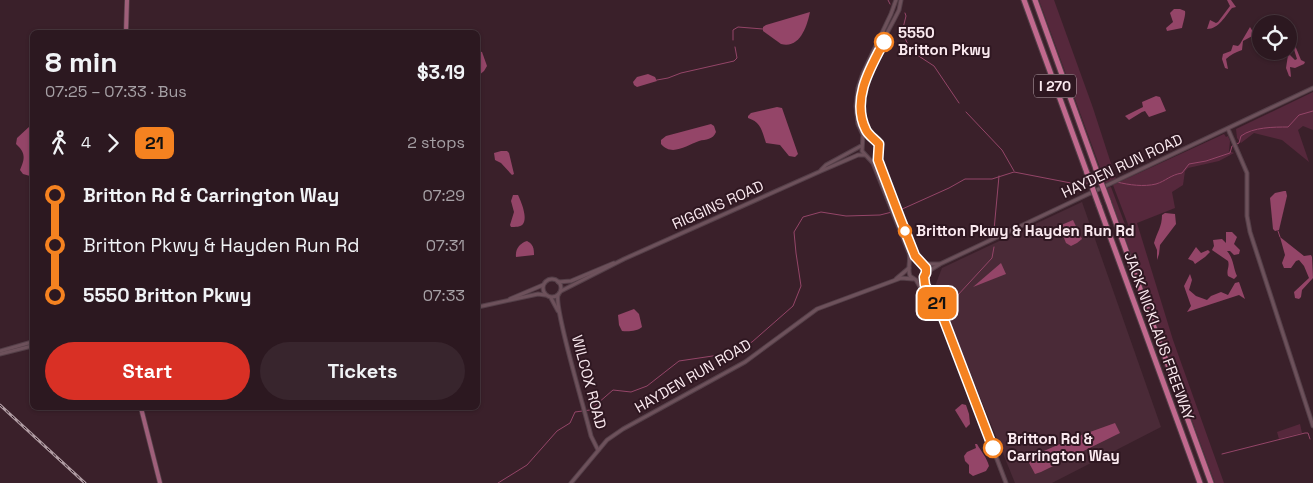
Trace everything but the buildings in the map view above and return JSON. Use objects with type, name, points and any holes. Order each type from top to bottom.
[{"type":"highway","name":"JACK NICKLAUS FREEWAY","points":[[1024,0],[1200,483]]},
{"type":"highway","name":"JACK NICKLAUS FREEWAY","points":[[1035,0],[1211,483]]},
{"type":"main road","points":[[126,30],[127,0]]},
{"type":"main road","points":[[896,0],[863,73],[858,88],[856,114],[863,135],[862,151],[873,163],[909,253],[910,276],[915,280],[937,315],[943,320]]},
{"type":"main road","points":[[901,0],[897,13],[868,73],[862,92],[861,110],[864,124],[867,133],[879,144],[878,160],[915,256],[926,268],[925,285],[936,302],[1006,483]]},
{"type":"main road","name":"HAYDEN RUN ROAD","points":[[926,273],[940,264],[1313,88]]},
{"type":"main road","points":[[1228,129],[1248,176],[1247,208],[1249,228],[1313,426]]},
{"type":"main road","points":[[862,144],[867,139],[874,139]]},
{"type":"main road","name":"RIGGINS ROAD","points":[[821,170],[826,165],[856,150],[862,144]]},
{"type":"main road","points":[[866,156],[874,156],[878,153]]},
{"type":"main road","name":"RIGGINS ROAD","points":[[560,293],[624,259],[821,170],[858,156],[866,156]]},
{"type":"main road","name":"RIGGINS ROAD","points":[[558,282],[571,281],[624,259]]},
{"type":"main road","points":[[910,267],[915,263],[921,263]]},
{"type":"main road","name":"HAYDEN RUN ROAD","points":[[921,263],[940,264]]},
{"type":"main road","name":"HAYDEN RUN ROAD","points":[[892,282],[910,267]]},
{"type":"main road","name":"HAYDEN RUN ROAD","points":[[571,483],[607,440],[623,429],[745,362],[817,308],[904,277],[915,280]]},
{"type":"main road","points":[[915,280],[924,277]]},
{"type":"main road","points":[[480,306],[538,294],[551,298],[560,293],[561,286],[558,282],[551,279],[543,285],[510,299]]},
{"type":"main road","points":[[543,285],[546,295]]},
{"type":"main road","name":"WILCOX ROAD","points":[[560,293],[557,302],[585,411],[594,443],[598,450]]},
{"type":"main road","name":"WILCOX ROAD","points":[[551,298],[561,318]]},
{"type":"main road","points":[[0,352],[30,343]]},
{"type":"main road","points":[[0,352],[30,346]]},
{"type":"main road","points":[[142,410],[160,483]]},
{"type":"shaded area","points":[[1039,0],[1054,0],[1093,108],[1116,179],[1106,184]]},
{"type":"shaded area","points":[[1227,0],[1231,0],[1236,7],[1232,8],[1215,27],[1207,29],[1210,20],[1218,22],[1230,6]]},
{"type":"shaded area","points":[[1174,9],[1185,11],[1182,28],[1167,31],[1166,28],[1173,22],[1170,13]]},
{"type":"shaded area","points":[[810,12],[805,30],[798,40],[793,43],[788,45],[781,44],[763,31],[763,27],[766,25]]},
{"type":"shaded area","points":[[1250,27],[1252,36],[1243,41],[1242,50],[1226,59],[1228,69],[1225,68],[1222,59],[1223,54],[1231,51],[1233,45],[1238,46]]},
{"type":"shaded area","points":[[1297,50],[1301,60],[1305,62],[1304,64],[1295,68],[1290,67],[1291,77],[1286,68],[1287,60],[1297,60]]},
{"type":"shaded area","points":[[480,52],[482,52],[487,66],[480,74]]},
{"type":"shaded area","points":[[648,74],[655,77],[657,81],[637,87],[634,85],[633,82],[637,77]]},
{"type":"shaded area","points":[[1313,92],[1313,130],[1303,126],[1298,130],[1309,162],[1282,140],[1254,133],[1241,143],[1237,138],[1236,129]]},
{"type":"shaded area","points":[[1156,96],[1160,97],[1166,111],[1149,117],[1145,111],[1129,120],[1125,116],[1143,107],[1142,102]]},
{"type":"shaded area","points":[[777,107],[782,108],[798,154],[795,157],[789,156],[780,145],[766,143],[762,131],[756,122],[748,118],[751,113]]},
{"type":"shaded area","points":[[711,124],[716,132],[709,139],[675,150],[665,148],[661,144],[661,140],[666,136]]},
{"type":"shaded area","points":[[30,126],[30,176],[23,174],[20,170],[24,156],[22,150],[16,144],[17,138]]},
{"type":"shaded area","points":[[1224,134],[1226,137],[1228,136],[1230,141],[1229,151],[1234,153],[1219,161],[1188,168],[1185,171],[1183,185],[1172,192],[1175,208],[1137,223],[1173,340],[1224,483],[1215,483],[1107,188],[1111,187],[1126,227],[1129,227],[1113,185]]},
{"type":"shaded area","points":[[501,151],[509,153],[514,174],[512,175],[501,163],[495,160],[494,153]]},
{"type":"shaded area","points":[[1286,191],[1287,196],[1279,230],[1275,231],[1273,229],[1270,198],[1275,193]]},
{"type":"shaded area","points":[[513,195],[518,195],[524,210],[524,221],[518,227],[511,227],[510,225],[514,212],[511,201]]},
{"type":"shaded area","points":[[1082,202],[1161,427],[1052,483],[1015,483],[935,286],[942,268]]},
{"type":"shaded area","points":[[1165,213],[1175,214],[1176,224],[1160,245],[1157,260],[1157,250],[1154,243],[1162,215]]},
{"type":"shaded area","points":[[1073,220],[1082,239],[1071,246],[1066,243],[1059,226]]},
{"type":"shaded area","points":[[1226,232],[1232,232],[1237,237],[1234,244],[1240,250],[1239,254],[1234,255],[1227,251],[1237,276],[1234,279],[1228,276],[1228,261],[1212,250],[1214,246],[1213,240],[1222,239],[1226,243]]},
{"type":"shaded area","points":[[1280,237],[1304,256],[1311,255],[1312,257],[1313,278],[1302,290],[1299,299],[1295,298],[1294,292],[1309,278],[1299,260],[1291,268],[1284,268],[1282,263],[1285,255]]},
{"type":"shaded area","points":[[527,241],[533,246],[534,255],[516,257],[518,247]]},
{"type":"shaded area","points":[[1196,247],[1201,253],[1208,250],[1210,252],[1195,264],[1188,259]]},
{"type":"shaded area","points":[[1001,263],[1006,274],[973,287]]},
{"type":"shaded area","points":[[1190,274],[1192,280],[1189,290],[1196,296],[1207,300],[1221,292],[1228,295],[1235,283],[1239,282],[1245,299],[1239,295],[1187,312],[1191,306],[1184,286]]},
{"type":"shaded area","points":[[634,309],[639,314],[642,327],[633,331],[622,331],[618,315]]},
{"type":"shaded area","points":[[962,404],[966,405],[969,414],[970,424],[966,428],[955,410]]},
{"type":"shaded area","points":[[1115,423],[1120,433],[1041,472],[1035,474],[1028,461],[1030,457]]},
{"type":"shaded area","points":[[1300,424],[1302,433],[1279,439],[1277,432]]},
{"type":"shaded area","points":[[975,444],[977,444],[989,466],[986,471],[973,476],[969,473],[969,465],[965,461],[964,456],[967,452],[976,448]]},
{"type":"waterway","points":[[888,0],[890,4]]},
{"type":"waterway","points":[[905,13],[902,32],[911,51],[934,66],[959,103]]},
{"type":"waterway","points":[[733,40],[733,30],[738,27],[763,29]]},
{"type":"waterway","points":[[657,80],[734,61],[737,58],[735,47]]},
{"type":"waterway","points":[[1117,182],[1131,185],[1159,183],[1182,173],[1189,164],[1206,161],[1230,153],[1232,146],[1239,143],[1241,136],[1246,133],[1264,128],[1288,127],[1299,115],[1313,111]]},
{"type":"waterway","points":[[966,112],[1002,150],[1014,171]]},
{"type":"waterway","points":[[498,483],[527,465],[557,431],[570,423],[575,412],[590,410],[613,390],[631,392],[647,386],[679,361],[726,354],[752,342],[793,306],[801,286],[794,232],[803,217],[821,212],[846,216],[880,215],[900,210],[965,179],[992,179],[1014,172],[1076,184],[1088,183]]},
{"type":"waterway","points":[[994,230],[999,176]]},
{"type":"waterway","points":[[1278,231],[1280,237]]},
{"type":"waterway","points":[[946,311],[949,302],[957,296],[992,258],[994,247]]},
{"type":"waterway","points":[[1222,454],[1305,433],[1308,433],[1310,439]]},
{"type":"railway","points":[[0,405],[85,483]]},
{"type":"bus line","name":"21","points":[[884,42],[868,73],[862,92],[861,110],[864,124],[867,133],[879,144],[878,160],[915,256],[926,268],[925,285],[941,312],[993,448]]},
{"type":"place","name":"5550 Britton Pkwy","points":[[884,42]]},
{"type":"place","name":"Britton Pkwy & Hayden Run Rd","points":[[905,231]]},
{"type":"place","name":"Britton Rd & Carrington Way","points":[[993,448]]}]
